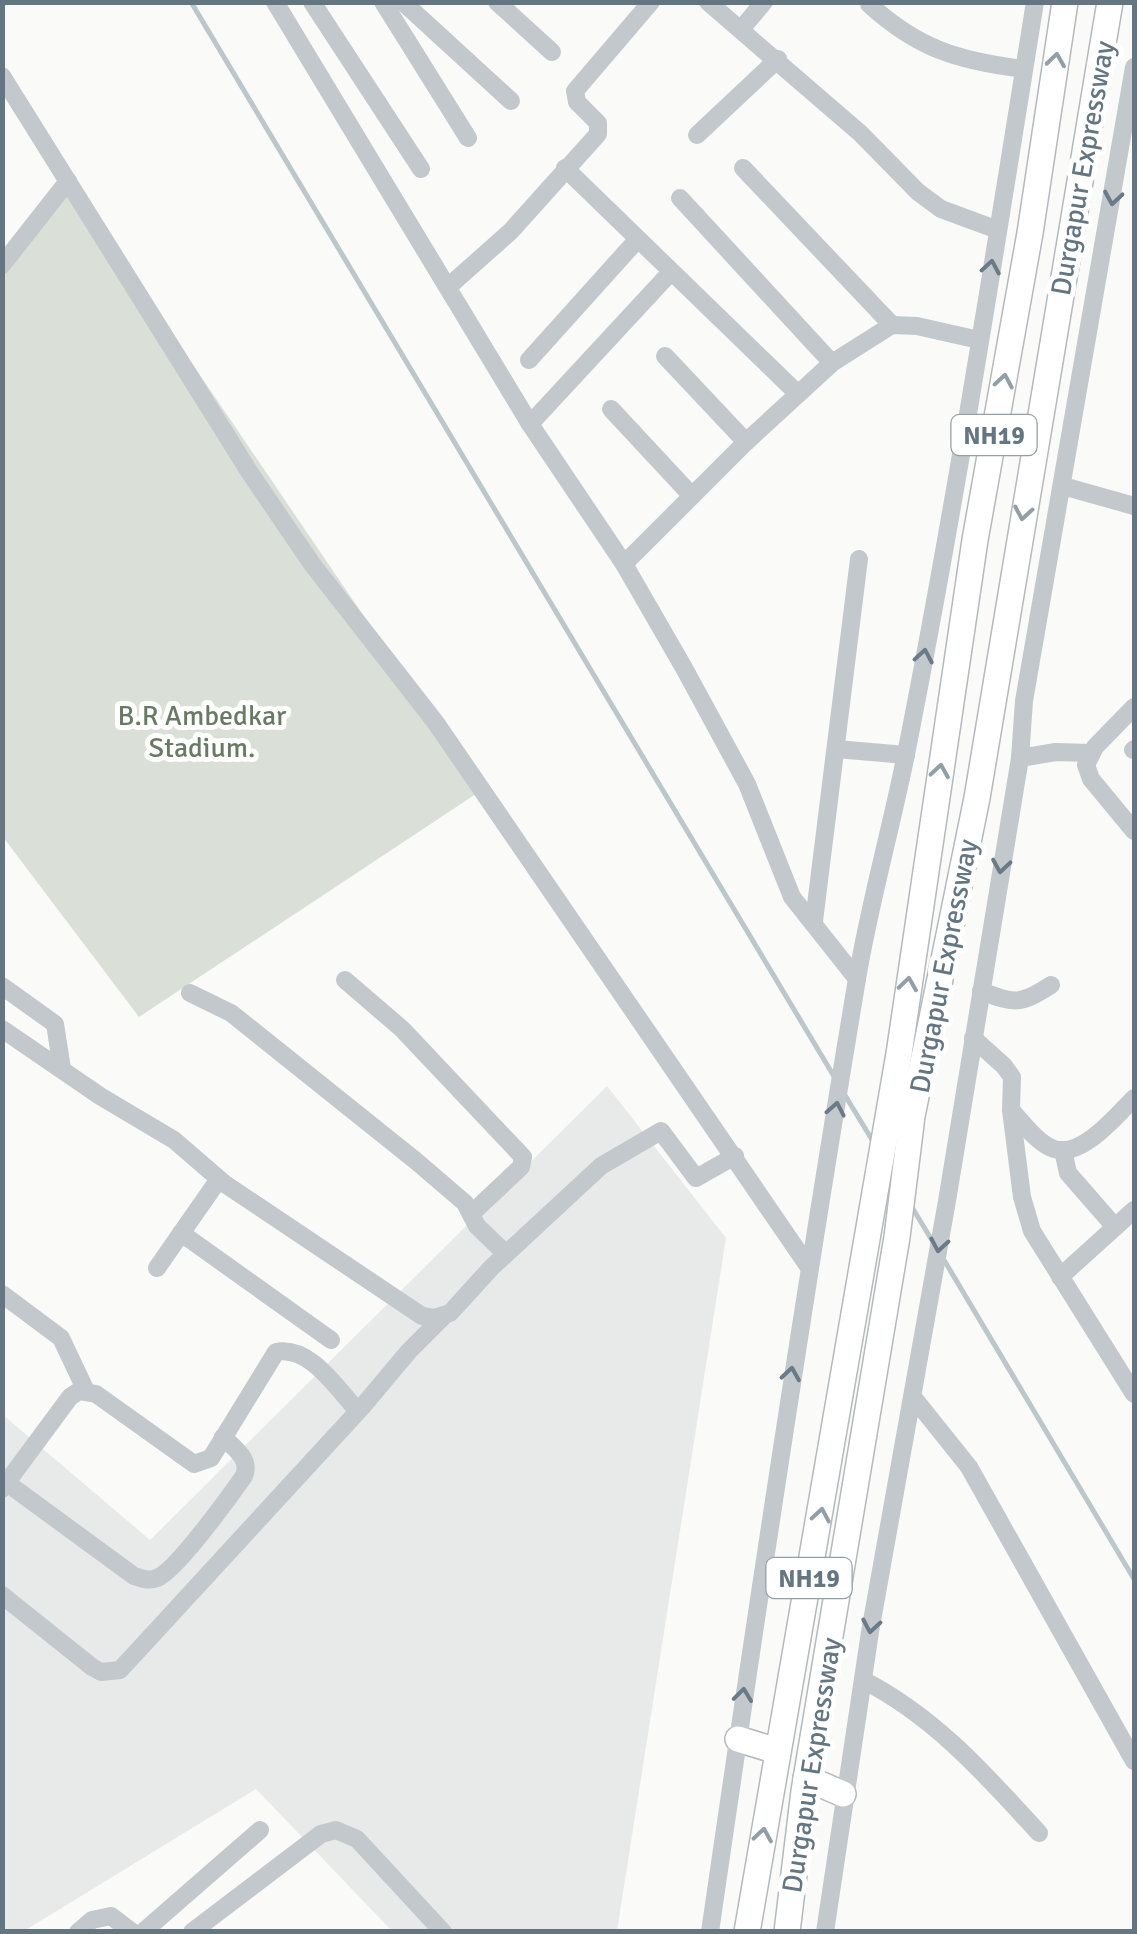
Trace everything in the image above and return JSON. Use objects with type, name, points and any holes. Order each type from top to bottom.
[{"type":"highway","name":"Durgapur Expressway","points":[[747,1932],[870,1224],[969,579],[1030,233],[1064,2]]},
{"type":"highway","name":"Durgapur Expressway","points":[[787,1932],[806,1778],[908,1165],[912,1116],[977,798],[1110,2]]},
{"type":"highway","points":[[738,1739],[778,1751]]},
{"type":"highway","points":[[806,1778],[843,1794]]},
{"type":"street","points":[[275,2],[530,424],[624,564],[747,784],[792,897],[857,979]]},
{"type":"street","points":[[312,2],[421,169]]},
{"type":"street","points":[[382,2],[468,138]]},
{"type":"street","points":[[403,2],[511,101]]},
{"type":"street","points":[[497,2],[552,52]]},
{"type":"street","points":[[448,287],[511,231],[600,129],[577,102],[574,91],[652,2]]},
{"type":"street","points":[[708,2],[860,133],[918,192],[941,209],[998,230]]},
{"type":"street","points":[[742,28],[764,2]]},
{"type":"street","points":[[710,1932],[808,1266],[857,979],[881,854],[906,755],[998,230],[1033,3]]},
{"type":"street","points":[[869,4],[896,28],[930,48],[978,64],[1024,69]]},
{"type":"street","points":[[698,135],[778,59]]},
{"type":"street","points":[[825,1932],[843,1794],[948,1201],[1020,758],[1024,701],[1134,67]]},
{"type":"street","points":[[2,76],[250,473],[312,564],[436,722],[808,1266]]},
{"type":"street","points":[[565,168],[798,394]]},
{"type":"street","points":[[743,168],[892,326]]},
{"type":"street","points":[[2,264],[9,243],[68,180]]},
{"type":"street","points":[[680,198],[832,363]]},
{"type":"street","points":[[529,360],[637,240]]},
{"type":"street","points":[[530,424],[670,273]]},
{"type":"street","points":[[624,564],[832,363],[892,326],[917,326],[979,340]]},
{"type":"street","points":[[665,356],[746,442]]},
{"type":"street","points":[[611,409],[692,496]]},
{"type":"street","points":[[1062,486],[1134,506]]},
{"type":"street","points":[[814,921],[859,559]]},
{"type":"street","points":[[1134,707],[1091,753],[1086,765],[1088,776],[1134,831]]},
{"type":"street","points":[[836,749],[906,755]]},
{"type":"street","points":[[1020,758],[1056,752],[1091,753]]},
{"type":"street","points":[[346,980],[402,1029],[523,1158],[521,1167],[471,1214]]},
{"type":"street","points":[[2,986],[55,1024],[62,1069]]},
{"type":"street","points":[[981,992],[1010,1002],[1026,1002],[1051,986]]},
{"type":"street","points":[[190,993],[231,1013],[292,1059],[453,1192],[484,1234],[506,1254]]},
{"type":"street","points":[[2,1029],[174,1140],[219,1178],[422,1316],[444,1316]]},
{"type":"street","points":[[973,1038],[1010,1073],[1010,1110],[1028,1220],[1134,1394]]},
{"type":"street","points":[[1010,1110],[1045,1144],[1063,1150],[1084,1143],[1133,1104]]},
{"type":"street","points":[[2,1595],[92,1667],[110,1672],[120,1670],[409,1351],[506,1254],[612,1157],[661,1132],[696,1178],[735,1156]]},
{"type":"street","points":[[1063,1150],[1068,1173],[1115,1227]]},
{"type":"street","points":[[157,1268],[219,1178]]},
{"type":"street","points":[[1060,1277],[1134,1210]]},
{"type":"street","points":[[181,1233],[331,1340]]},
{"type":"street","points":[[2,1294],[61,1338],[86,1391]]},
{"type":"street","points":[[223,1437],[245,1460],[244,1476],[194,1540],[156,1578],[134,1576],[5,1486],[70,1397],[80,1391],[96,1394],[194,1464],[207,1462],[276,1352],[288,1350],[306,1357],[358,1411]]},
{"type":"street","points":[[912,1396],[968,1467],[1134,1762]]},
{"type":"street","points":[[862,1680],[897,1698],[930,1722],[972,1760],[1039,1833]]},
{"type":"street","points":[[144,1932],[260,1830]]},
{"type":"street","points":[[192,1932],[321,1834],[336,1830],[357,1839],[443,1932]]},
{"type":"street","points":[[78,1932],[92,1920],[111,1916],[132,1932]]},
{"type":"shaded area","points":[[607,1086],[726,1238],[617,1931],[392,1931],[256,1789],[24,1931],[3,1931],[2,1414],[150,1540]]},
{"type":"green space","name":"B.R Ambedkar Stadium.","points":[[68,181],[482,790],[139,1017],[3,837],[3,254]]},
{"type":"waterway","points":[[191,2],[835,1078]]},
{"type":"waterway","points":[[843,1092],[874,1143]]},
{"type":"waterway","points":[[910,1204],[933,1242]]},
{"type":"waterway","points":[[944,1260],[1134,1579]]}]
